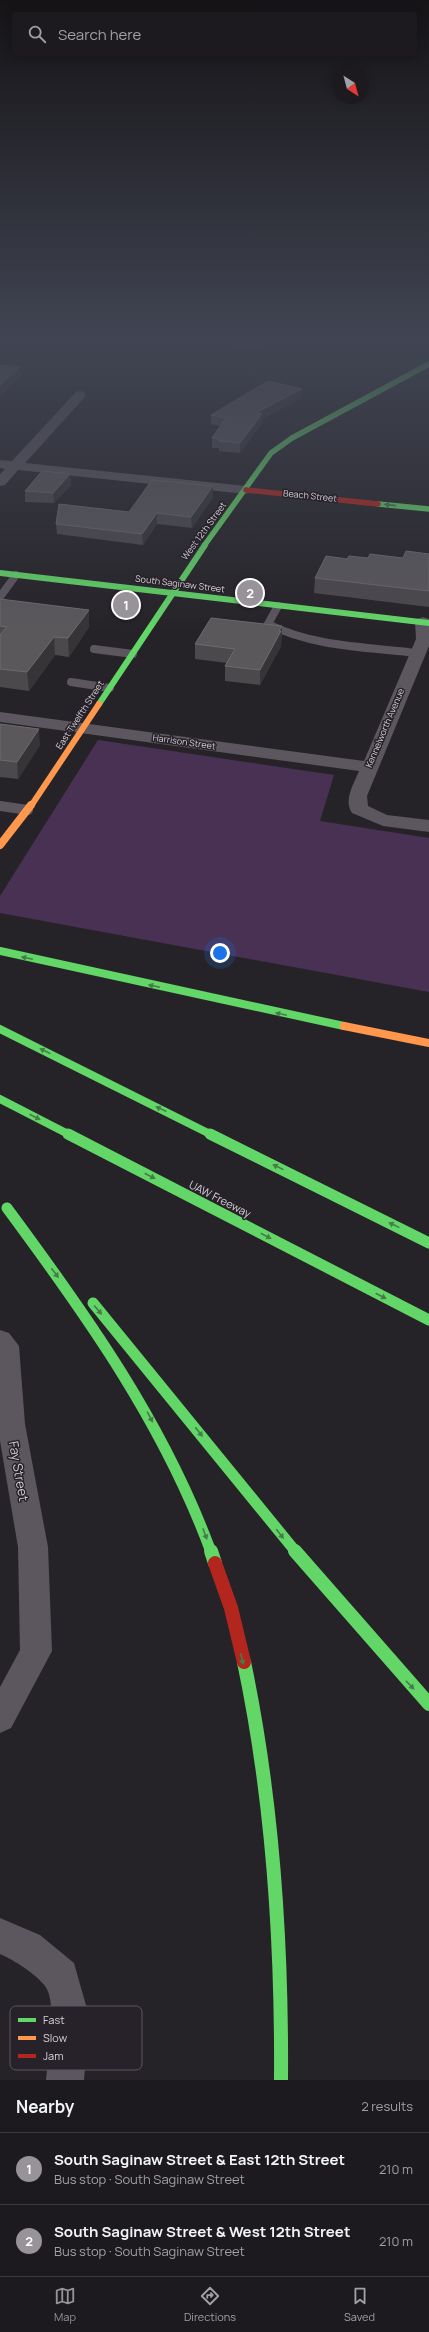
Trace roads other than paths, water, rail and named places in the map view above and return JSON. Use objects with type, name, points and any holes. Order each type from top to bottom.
[{"type":"main road","name":"West 12th Street","points":[[174,594],[267,459],[278,447],[295,438]]},
{"type":"main road","name":"Beach Street","points":[[246,490],[429,509]]},
{"type":"main road","name":"South Saginaw Street","points":[[0,573],[426,623]]},
{"type":"main road","name":"East Twelfth Street","points":[[0,845],[28,810],[174,594]]},
{"type":"main road","points":[[0,952],[307,1020],[429,1050]]},
{"type":"main road","points":[[307,1020],[429,1043]]},
{"type":"main road","points":[[0,1029],[429,1243]]},
{"type":"main road","name":"UAW Freeway","points":[[0,1099],[429,1320]]},
{"type":"main road","points":[[3,1205],[67,1273]]},
{"type":"main road","points":[[3,1205],[84,1310],[139,1397],[169,1454],[199,1520],[230,1607],[251,1699],[266,1782],[278,1905],[283,2028],[281,2080]]},
{"type":"main road","points":[[87,1296],[170,1395],[313,1576],[385,1659],[429,1704]]},
{"type":"street","points":[[0,482],[41,438]]},
{"type":"street","name":"Beach Street","points":[[0,464],[246,490]]},
{"type":"street","name":"Kennelworth Avenue","points":[[426,623],[424,639],[368,767],[358,796],[359,809],[383,820],[429,826]]},
{"type":"street","name":"Harrison Street","points":[[0,717],[368,767]]},
{"type":"street","name":"Fay Street","points":[[0,1718],[36,1651],[33,1547],[11,1424],[3,1343]]},
{"type":"street","points":[[14,1942],[61,1976],[68,2006]]},
{"type":"street","points":[[65,2080],[66,2070]]},
{"type":"lane","points":[[0,596],[16,575]]},
{"type":"lane","points":[[278,606],[268,624],[278,631],[306,638],[417,653]]},
{"type":"lane","points":[[94,649],[132,654]]},
{"type":"lane","points":[[71,682],[110,688]]},
{"type":"lane","points":[[0,806],[28,810]]},
{"type":"place","name":"South Saginaw Street & West 12th Street","points":[[250,593]]},
{"type":"place","name":"South Saginaw Street & East 12th Street","points":[[126,605]]}]
